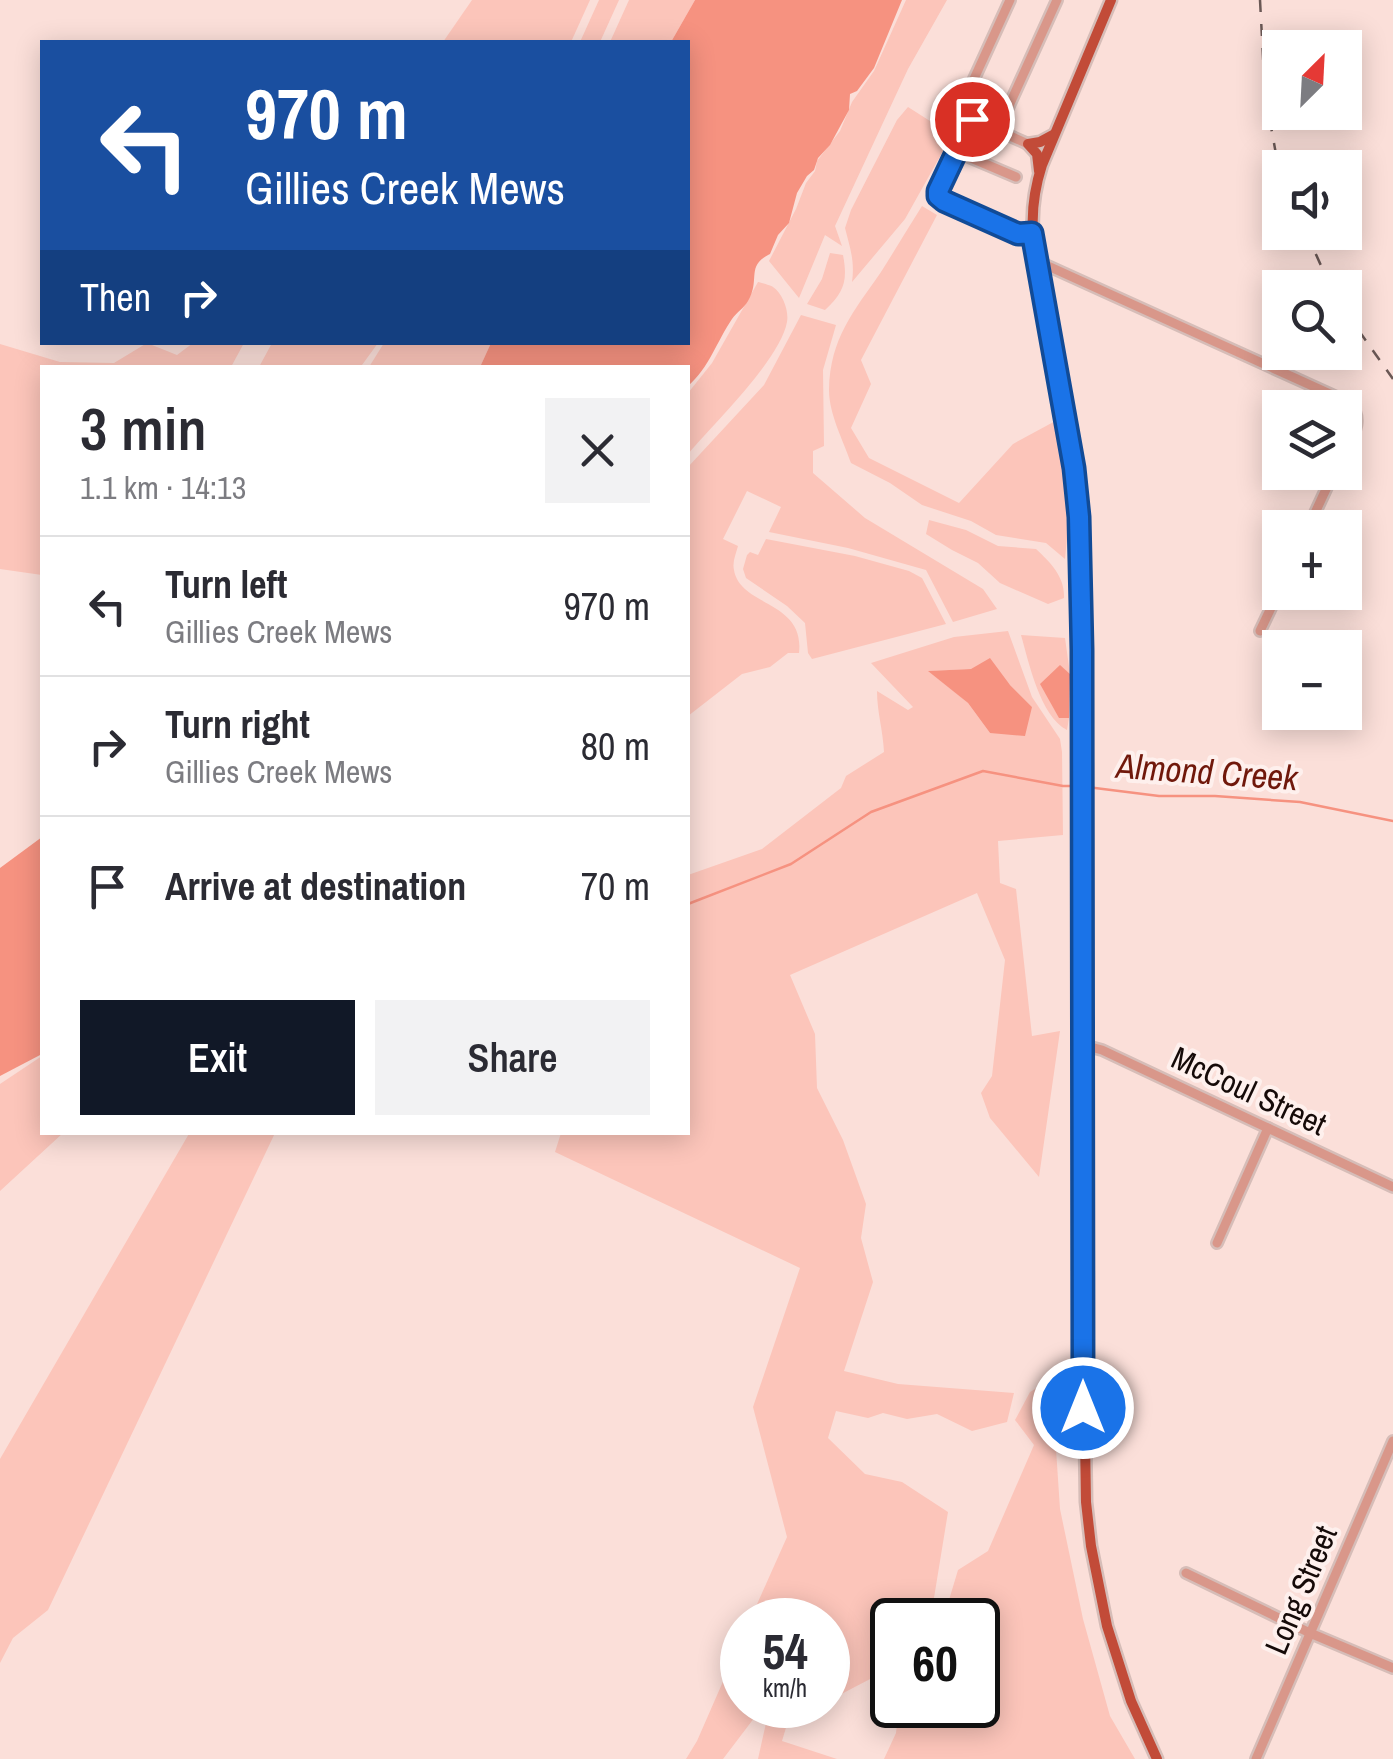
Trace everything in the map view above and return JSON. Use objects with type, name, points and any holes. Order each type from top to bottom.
[{"type":"main road","points":[[1038,176],[1112,0]]},
{"type":"main road","points":[[1054,134],[1028,144],[1038,159],[1032,233],[1078,501],[1081,564],[1083,1408],[1087,1517],[1107,1626],[1157,1759]]},
{"type":"street","points":[[1010,0],[964,100],[968,116],[938,191],[940,198],[1018,234],[1032,233]]},
{"type":"street","points":[[998,130],[1057,0]]},
{"type":"street","points":[[968,116],[1028,144]]},
{"type":"street","points":[[956,152],[1016,177]]},
{"type":"street","points":[[1037,262],[1319,390]]},
{"type":"street","points":[[1260,631],[1270,610]]},
{"type":"street","name":"McCoul Street","points":[[1083,1045],[1102,1050],[1393,1188]]},
{"type":"street","points":[[1216,1244],[1268,1128]]},
{"type":"street","name":"Long Street","points":[[1256,1759],[1393,1441]]},
{"type":"street","points":[[1186,1573],[1393,1668]]},
{"type":"shaded area","points":[[472,0],[590,0],[572,40],[444,40]]},
{"type":"shaded area","points":[[599,0],[619,0],[601,40],[581,40]]},
{"type":"shaded area","points":[[629,0],[695,0],[672,40],[611,40]]},
{"type":"shaded area","points":[[695,0],[902,0],[874,68],[857,91],[850,94],[849,110],[797,193],[789,223],[778,235],[770,254],[755,268],[748,301],[690,384],[690,365],[481,365],[490,345],[690,345],[690,40],[672,40]]},
{"type":"shaded area","points":[[906,0],[947,0],[908,69],[835,226],[842,246],[825,235],[799,298],[769,261],[817,161],[840,131],[852,102],[874,71]]},
{"type":"shaded area","points":[[908,107],[952,135],[905,219],[852,282],[845,228],[897,120]]},
{"type":"shaded area","points":[[922,206],[937,215],[861,360],[871,384],[851,428],[869,458],[959,503],[1013,444],[1059,419],[1071,500],[1065,559],[1046,543],[996,535],[971,521],[922,505],[851,463],[830,399],[834,355],[853,313]]},
{"type":"shaded area","points":[[830,253],[843,255],[845,279],[837,297],[825,310],[807,304],[822,279]]},
{"type":"shaded area","points":[[758,282],[772,286],[780,294],[787,318],[782,337],[759,372],[690,452],[690,390],[712,363]]},
{"type":"shaded area","points":[[801,315],[836,325],[823,370],[824,446],[813,451],[813,473],[865,518],[983,589],[997,609],[953,622],[926,570],[848,548],[769,532],[781,507],[747,491],[723,539],[738,546],[734,567],[739,582],[792,623],[799,653],[788,653],[770,667],[742,674],[690,714],[690,465],[764,385]]},
{"type":"shaded area","points":[[0,344],[60,362],[114,363],[144,345],[177,355],[190,345],[243,345],[232,365],[40,365],[40,575],[0,569]]},
{"type":"shaded area","points":[[270,345],[377,345],[362,365],[260,365]]},
{"type":"shaded area","points":[[382,345],[490,345],[481,365],[370,365]]},
{"type":"shaded area","points":[[929,520],[966,530],[998,546],[1036,549],[1060,577],[1064,598],[1048,604],[1000,583],[978,563],[926,534]]},
{"type":"shaded area","points":[[766,539],[909,571],[922,578],[946,624],[812,659],[805,623],[746,578],[743,569],[747,555],[758,555]]},
{"type":"shaded area","points":[[1008,631],[1032,697],[1060,739],[1063,835],[998,841],[1000,883],[1016,889],[1032,1036],[1060,1031],[1039,1177],[990,1118],[981,1093],[992,1076],[1005,960],[977,893],[790,975],[815,1034],[817,1088],[843,1140],[866,1204],[861,1238],[873,1282],[844,1371],[898,1384],[1014,1393],[1007,1422],[972,1431],[937,1414],[907,1419],[883,1413],[868,1418],[836,1411],[828,1438],[865,1474],[902,1482],[948,1512],[934,1598],[870,1598],[870,1679],[850,1690],[850,1598],[760,1598],[787,1537],[753,1407],[800,1268],[555,1152],[560,1135],[690,1135],[690,874],[762,849],[841,788],[846,776],[884,752],[877,691],[908,710],[913,707],[871,663],[954,637]],"holes":[[[971,669],[1010,685],[1032,707],[990,733],[968,703],[930,671]]]},
{"type":"shaded area","points":[[1021,635],[1065,638],[1070,674],[1060,666],[1059,718],[1069,718],[1067,730],[1043,701]]},
{"type":"shaded area","points":[[990,658],[1032,707],[1025,736],[990,733],[968,703],[928,671],[971,669]]},
{"type":"shaded area","points":[[1060,665],[1070,674],[1069,718],[1059,718],[1040,684]]},
{"type":"shaded area","points":[[40,838],[40,1055],[0,1076],[0,868]]},
{"type":"shaded area","points":[[40,1057],[40,1135],[61,1135],[0,1191],[0,1084]]},
{"type":"shaded area","points":[[188,1135],[274,1135],[48,1610],[13,1638],[0,1663],[0,1459]]},
{"type":"shaded area","points":[[1045,1383],[1052,1389],[1060,1509],[1083,1619],[1110,1716],[1135,1759],[884,1759],[897,1728],[1000,1728],[1000,1598],[950,1598],[958,1570],[988,1551],[1034,1445],[1015,1420],[1030,1392]]},
{"type":"shaded area","points":[[720,1688],[720,1728],[747,1728],[723,1759],[686,1759]]},
{"type":"shaded area","points":[[765,1728],[786,1728],[782,1741],[837,1759],[758,1759]]},
{"type":"waterway","name":"Almond Creek","points":[[690,903],[791,864],[871,812],[983,771],[1079,786]]},
{"type":"waterway","name":"Almond Creek","points":[[1087,787],[1159,796],[1300,802],[1393,821]]},
{"type":"railway","points":[[1260,0],[1265,94],[1275,150]]},
{"type":"railway","points":[[1314,250],[1323,270]]},
{"type":"railway","points":[[1362,335],[1393,379]]},
{"type":"route","points":[[972,119],[938,196],[1018,234],[1032,233],[1074,468],[1079,517],[1083,1408]]}]
